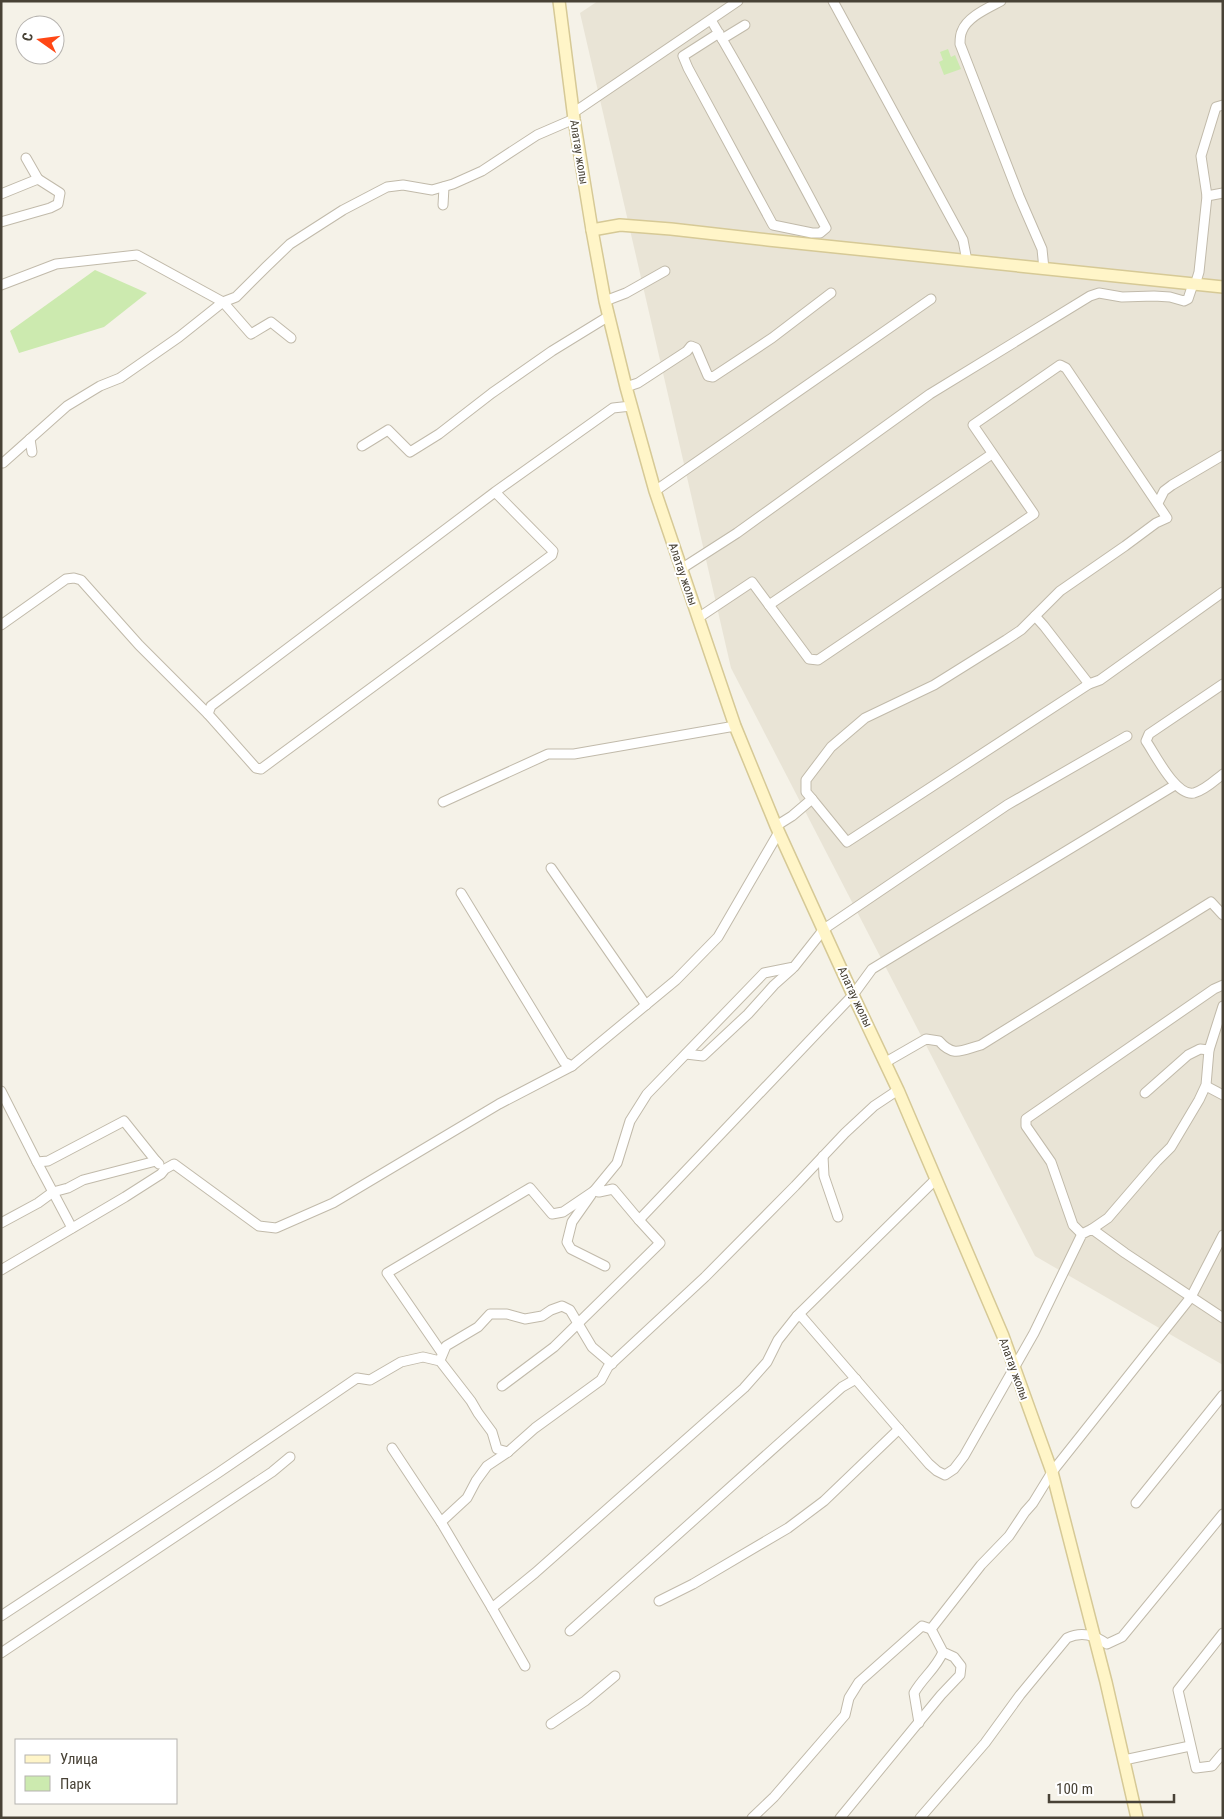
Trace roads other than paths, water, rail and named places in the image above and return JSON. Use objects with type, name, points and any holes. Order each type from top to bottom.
[{"type":"main road","name":"Алатау жолы","points":[[559,1],[573,116],[592,230],[609,316],[626,387],[655,492],[735,726],[779,833],[853,995],[886,1062],[1003,1336],[1052,1472],[1094,1635],[1137,1818]]},
{"type":"main road","points":[[592,230],[620,225],[671,229],[1223,287]]},
{"type":"street","points":[[1,462],[67,406],[100,386],[120,378],[179,337],[223,302],[236,297],[290,244],[343,210],[387,187],[403,185],[432,190],[482,171],[538,135],[573,116],[738,1]]},
{"type":"street","points":[[833,1],[963,240],[967,261]]},
{"type":"street","points":[[1000,1],[975,16],[968,23],[962,31],[960,44],[1019,196],[1042,249],[1044,269]]},
{"type":"street","points":[[711,20],[720,36],[758,101],[826,228],[820,233],[773,225],[683,56],[720,36],[745,25]]},
{"type":"street","points":[[681,569],[737,533],[930,394],[1090,296],[1099,293],[1122,297],[1188,300],[1199,272],[1207,196],[1201,156],[1216,107],[1223,105]]},
{"type":"street","points":[[1,222],[58,204],[60,193],[38,179],[26,158]]},
{"type":"street","points":[[1,194],[38,179]]},
{"type":"street","points":[[443,205],[444,187]]},
{"type":"street","points":[[1207,196],[1223,193]]},
{"type":"street","points":[[1,285],[56,264],[137,254],[223,302],[251,334],[272,322],[291,338]]},
{"type":"street","points":[[606,301],[666,271]]},
{"type":"street","points":[[626,387],[638,383],[687,351],[691,346],[696,348],[708,376],[713,377],[772,338],[831,293]]},
{"type":"street","points":[[655,492],[931,300]]},
{"type":"street","points":[[362,446],[388,430],[410,452],[439,434],[552,351],[609,316]]},
{"type":"street","points":[[698,618],[752,582],[809,659],[818,660],[1034,514],[973,425],[1060,366],[1066,368],[1158,503],[1166,518],[1156,523],[1060,591],[1021,630],[1006,640],[934,685],[865,718],[831,747],[806,780],[806,792],[847,842],[1089,684],[1100,680],[1223,592]]},
{"type":"street","points":[[208,714],[211,706],[495,492],[613,408],[631,406]]},
{"type":"street","points":[[30,439],[32,452]]},
{"type":"street","points":[[769,605],[992,454]]},
{"type":"street","points":[[1158,503],[1164,491],[1172,485],[1223,455]]},
{"type":"street","points":[[1,625],[66,579],[74,578],[81,580],[139,645],[208,714],[252,764],[256,768],[261,769],[549,558],[553,551],[495,492]]},
{"type":"street","points":[[1034,616],[1089,684]]},
{"type":"street","points":[[1223,684],[1149,734],[1146,741],[1175,785],[1183,792],[1191,794],[1202,790],[1223,774]]},
{"type":"street","points":[[443,802],[548,754],[574,754],[735,726]]},
{"type":"street","points":[[686,1054],[703,1056],[794,967],[824,929],[1008,805],[1127,736]]},
{"type":"street","points":[[639,1220],[853,995],[872,969],[1175,785]]},
{"type":"street","points":[[1,1270],[161,1174],[165,1168],[174,1164],[259,1226],[276,1228],[333,1203],[499,1104],[572,1066],[676,980],[718,937],[779,833],[792,816],[812,799]]},
{"type":"street","points":[[551,868],[646,1005]]},
{"type":"street","points":[[461,893],[564,1062],[572,1066]]},
{"type":"street","points":[[886,1062],[926,1039],[939,1041],[946,1049],[956,1053],[980,1045],[1211,902],[1223,915]]},
{"type":"street","points":[[605,1266],[571,1249],[567,1242],[572,1222],[617,1163],[630,1121],[647,1094],[764,973],[794,967]]},
{"type":"street","points":[[1082,1234],[1073,1225],[1051,1162],[1026,1126],[1026,1120],[1214,989],[1223,985]]},
{"type":"street","points":[[797,1316],[802,1317],[929,1464],[945,1475],[954,1469],[964,1456],[1014,1370],[1082,1234],[1108,1218],[1171,1147],[1206,1086],[1209,1050],[1223,1006]]},
{"type":"street","points":[[1145,1093],[1188,1055],[1200,1049],[1209,1050]]},
{"type":"street","points":[[1206,1086],[1223,1095]]},
{"type":"street","points":[[441,1522],[467,1498],[487,1466],[601,1380],[612,1364],[705,1277],[845,1133],[874,1106],[898,1090]]},
{"type":"street","points":[[1,1091],[72,1228]]},
{"type":"street","points":[[37,1162],[48,1161],[124,1121],[156,1161],[165,1168]]},
{"type":"street","points":[[823,1156],[824,1176],[838,1217]]},
{"type":"street","points":[[1,1223],[38,1203],[53,1192],[68,1188],[83,1180],[156,1161]]},
{"type":"street","points":[[492,1608],[535,1573],[744,1388],[767,1362],[778,1340],[797,1316],[936,1179]]},
{"type":"street","points":[[502,1386],[554,1347],[660,1242],[614,1189],[594,1191],[563,1212],[552,1214],[530,1188],[387,1274],[492,1432],[497,1450],[508,1452]]},
{"type":"street","points":[[1092,1229],[1223,1318]]},
{"type":"street","points":[[931,1629],[981,1565],[1009,1536],[1033,1503],[1052,1472],[1191,1297],[1223,1236]]},
{"type":"street","points":[[441,1357],[446,1346],[478,1327],[490,1314],[507,1314],[524,1319],[542,1316],[562,1306],[570,1310],[592,1347],[612,1364]]},
{"type":"street","points":[[1,1616],[218,1473],[357,1378],[370,1380],[401,1362],[423,1357],[441,1357]]},
{"type":"street","points":[[570,1631],[842,1387],[856,1379]]},
{"type":"street","points":[[1136,1503],[1223,1395]]},
{"type":"street","points":[[659,1601],[693,1584],[788,1528],[824,1501],[899,1429]]},
{"type":"street","points":[[392,1448],[441,1522],[525,1666]]},
{"type":"street","points":[[1,1654],[272,1472],[290,1457]]},
{"type":"street","points":[[920,1818],[985,1743],[1020,1695],[1067,1638],[1076,1634],[1094,1635],[1107,1644],[1122,1638],[1223,1514]]},
{"type":"street","points":[[752,1818],[774,1797],[845,1715],[849,1698],[860,1682],[922,1626],[931,1629],[943,1652],[954,1657],[961,1666],[960,1675],[840,1818]]},
{"type":"street","points":[[1223,1633],[1178,1690],[1196,1768],[1212,1766],[1223,1753]]},
{"type":"street","points":[[918,1723],[914,1693],[919,1684],[931,1673],[943,1652]]},
{"type":"street","points":[[551,1724],[585,1701],[615,1676]]},
{"type":"street","points":[[1124,1760],[1190,1746]]}]
